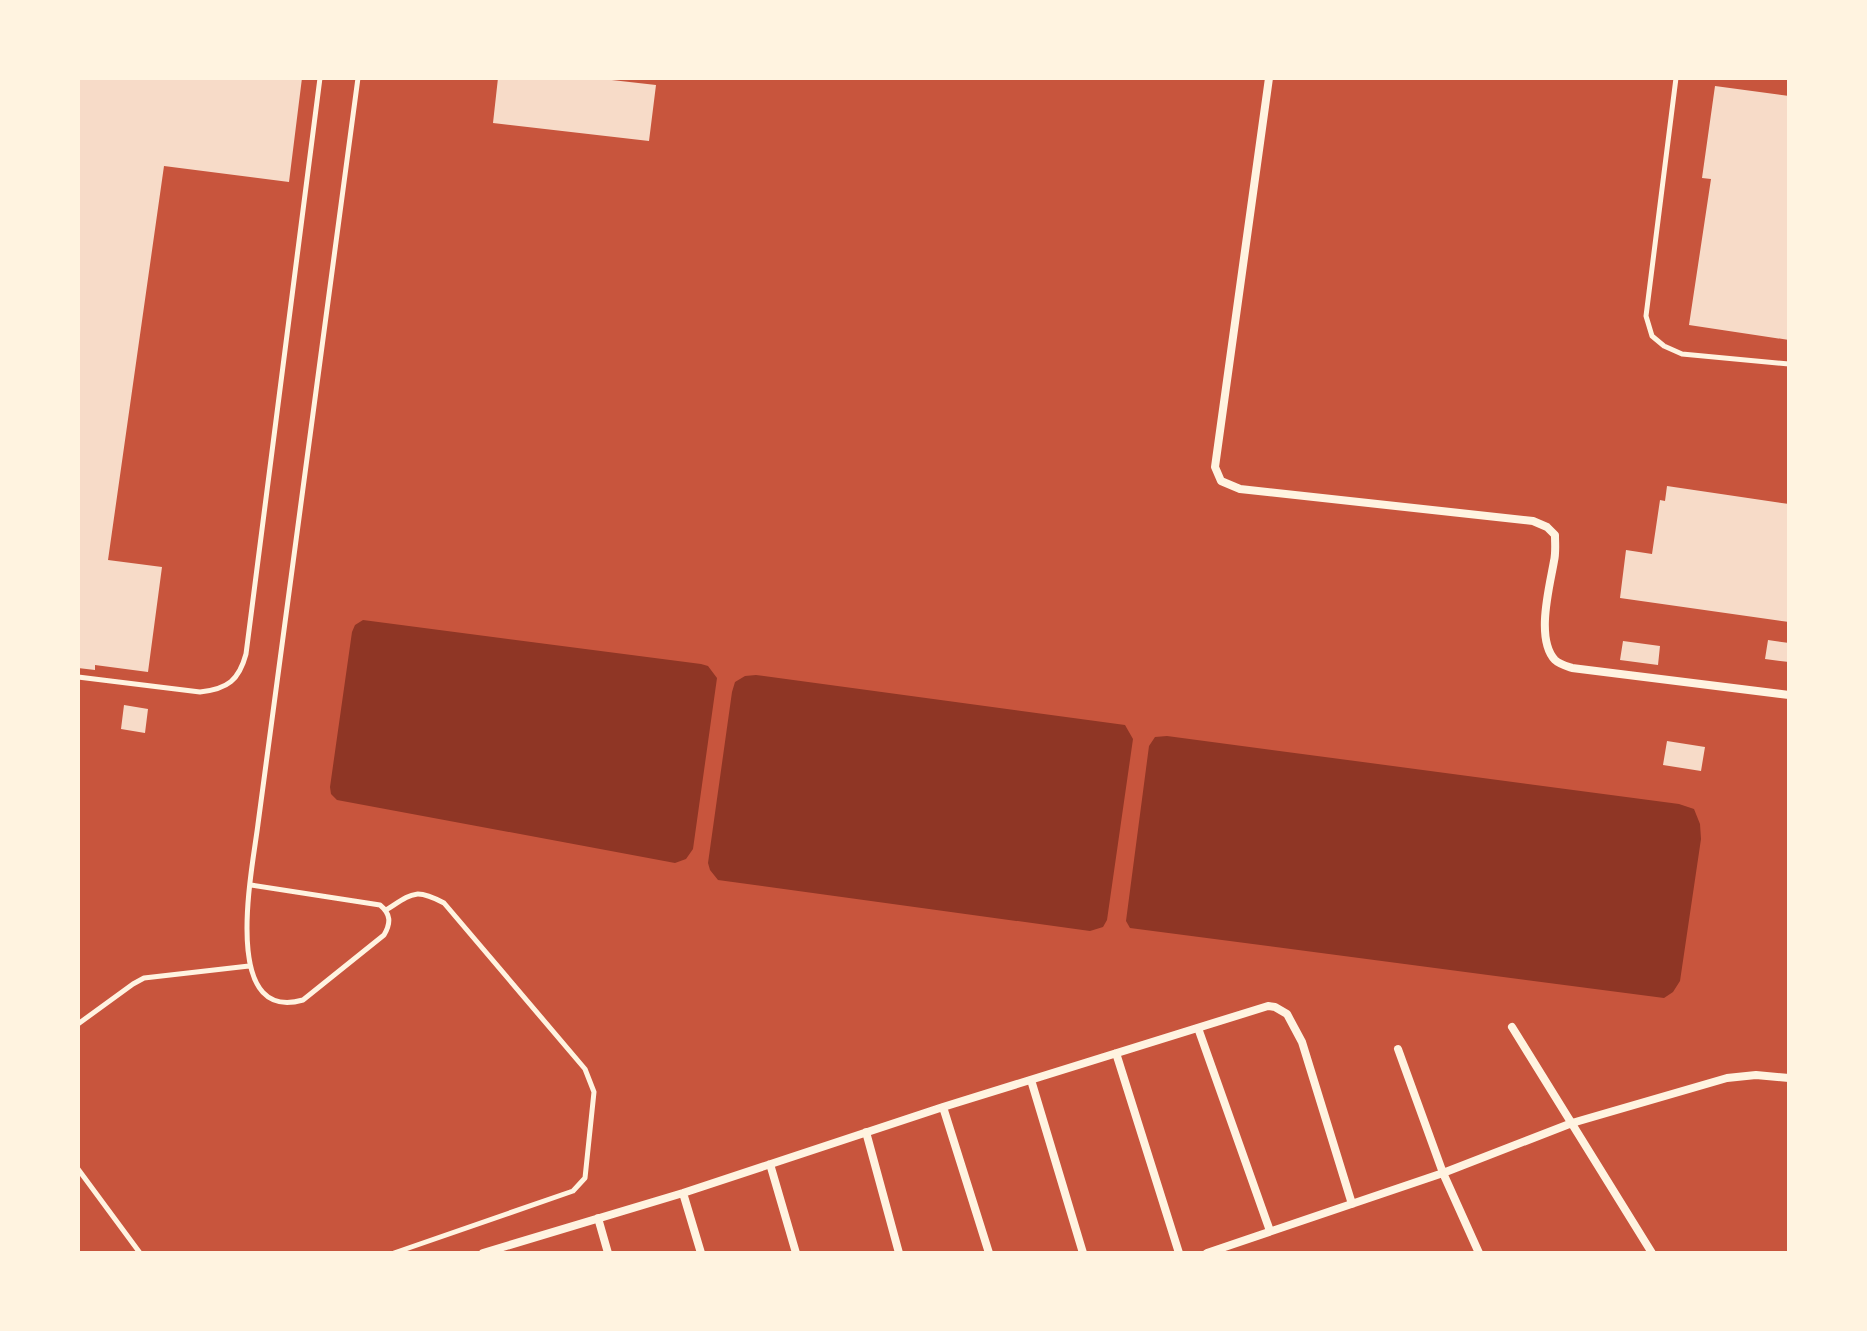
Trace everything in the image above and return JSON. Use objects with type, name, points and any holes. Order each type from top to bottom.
[{"type":"street","points":[[1269,78],[1215,467],[1221,481],[1240,489],[1533,521],[1547,527],[1555,535],[1555,558],[1544,629],[1550,653],[1556,662],[1572,668],[1789,695]]},
{"type":"street","points":[[483,1253],[683,1193],[943,1107],[1268,1006],[1287,1014],[1302,1042],[1352,1204]]},
{"type":"street","points":[[1512,1027],[1652,1253]]},
{"type":"street","points":[[1198,1028],[1270,1231]]},
{"type":"street","points":[[1398,1049],[1443,1173],[1479,1253]]},
{"type":"street","points":[[1116,1053],[1179,1253]]},
{"type":"street","points":[[1207,1253],[1443,1173],[1572,1123],[1727,1078],[1756,1075],[1789,1078]]},
{"type":"street","points":[[1031,1080],[1083,1253]]},
{"type":"street","points":[[943,1107],[989,1253]]},
{"type":"street","points":[[866,1132],[899,1253]]},
{"type":"street","points":[[770,1164],[796,1253]]},
{"type":"street","points":[[683,1193],[701,1253]]},
{"type":"street","points":[[598,1218],[608,1253]]},
{"type":"street","points":[[513,1243],[516,1253]]},
{"type":"lane","points":[[78,677],[200,692],[225,687],[236,678],[242,667],[320,78]]},
{"type":"lane","points":[[251,885],[380,905],[389,917],[389,927],[384,935],[303,1000],[276,1002],[265,996],[255,983],[249,966],[247,923],[251,885],[358,78]]},
{"type":"lane","points":[[1676,78],[1646,316],[1652,336],[1664,346],[1682,354],[1789,364]]},
{"type":"lane","points":[[386,910],[412,894],[427,894],[444,903],[585,1069],[594,1092],[585,1178],[573,1191],[394,1253]]},
{"type":"lane","points":[[78,1024],[144,978],[249,966]]},
{"type":"lane","points":[[78,1169],[140,1253]]},
{"type":"shaded area","points":[[363,620],[708,666],[717,678],[693,849],[686,859],[675,863],[337,800],[331,794],[330,787],[352,632],[355,625]]},
{"type":"shaded area","points":[[745,676],[1125,725],[1133,739],[1107,920],[1103,927],[1090,931],[718,880],[708,863],[732,692],[735,682]]},
{"type":"shaded area","points":[[1167,736],[1679,804],[1694,809],[1700,824],[1701,839],[1680,981],[1673,992],[1664,998],[1130,928],[1126,921],[1149,746],[1155,737]]},
{"type":"building","points":[[78,78],[302,78],[289,182],[164,166],[108,560],[162,567],[148,672],[95,665],[95,670],[78,668]]},
{"type":"building","points":[[498,78],[594,78],[656,85],[649,141],[493,123]]},
{"type":"building","points":[[1715,86],[1789,96],[1789,340],[1689,325],[1711,179],[1702,178]]},
{"type":"building","points":[[1667,486],[1789,504],[1789,622],[1620,598],[1626,550],[1652,554],[1660,500],[1665,501]]},
{"type":"building","points":[[1768,640],[1789,643],[1789,662],[1765,659]]},
{"type":"building","points":[[1623,641],[1660,646],[1658,665],[1620,660]]},
{"type":"building","points":[[124,705],[148,709],[145,733],[121,729]]},
{"type":"building","points":[[1667,741],[1705,747],[1701,771],[1663,765]]}]
